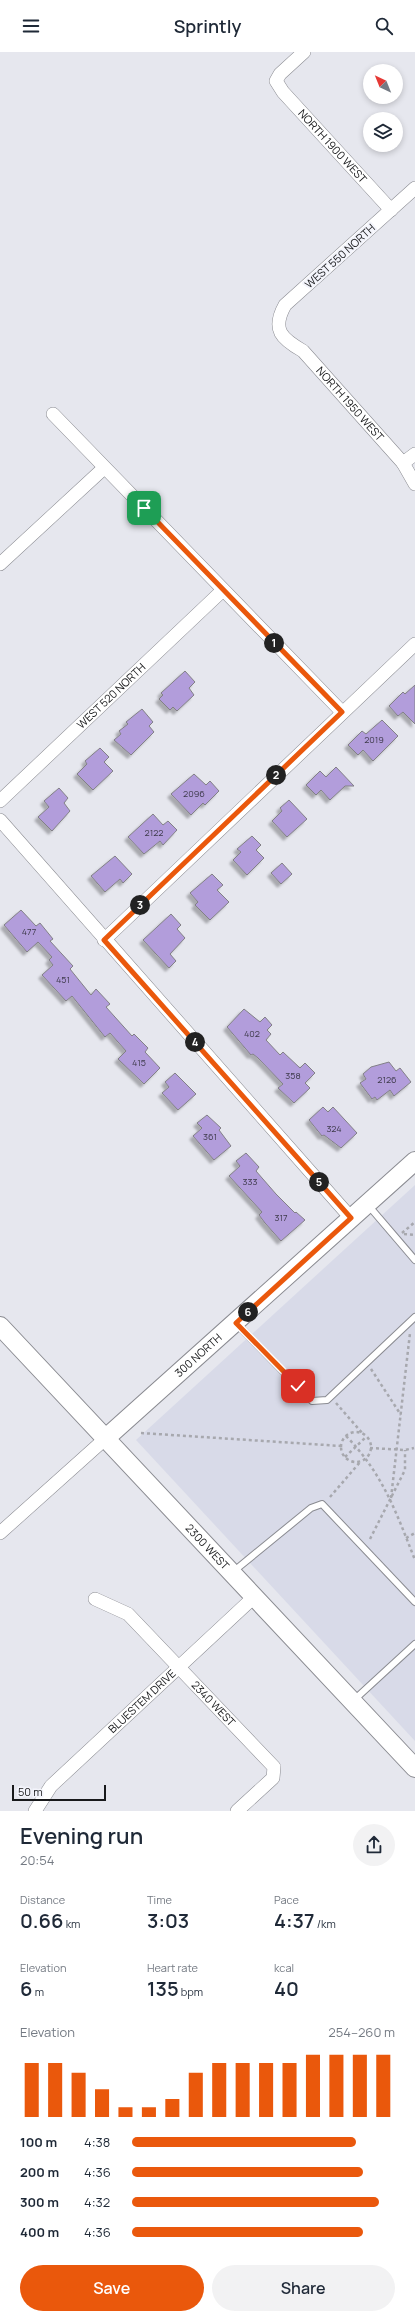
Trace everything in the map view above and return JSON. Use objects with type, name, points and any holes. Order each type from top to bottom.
[{"type":"main road","name":"300 NORTH","points":[[106,1438],[415,1161]]},
{"type":"main road","name":"2300 WEST","points":[[0,1326],[233,1572],[415,1768]]},
{"type":"street","name":"NORTH 1900 WEST","points":[[304,52],[280,74],[276,81],[283,92],[391,210]]},
{"type":"street","name":"WEST 550 NORTH","points":[[279,331],[279,316],[285,305],[415,188]]},
{"type":"street","name":"NORTH 1950 WEST","points":[[279,331],[288,342],[303,351],[403,463],[415,484]]},
{"type":"street","points":[[53,414],[342,712]]},
{"type":"street","points":[[403,463],[415,454]]},
{"type":"street","points":[[0,564],[104,468]]},
{"type":"street","name":"WEST 520 NORTH","points":[[0,801],[223,590]]},
{"type":"street","points":[[104,940],[415,644]]},
{"type":"street","points":[[0,820],[104,940],[351,1218]]},
{"type":"street","name":"300 NORTH","points":[[0,1533],[106,1438]]},
{"type":"street","name":"BLUESTEM DRIVE","points":[[35,1811],[51,1786],[255,1596]]},
{"type":"street","name":"2340 WEST","points":[[95,1599],[128,1614],[274,1766],[273,1778],[237,1811]]},
{"type":"lane","points":[[367,1205],[415,1260]]},
{"type":"lane","points":[[236,1323],[312,1400],[327,1400],[415,1317]]},
{"type":"lane","points":[[233,1572],[311,1508],[322,1504],[415,1602]]},
{"type":"lane","points":[[352,1701],[415,1644]]},
{"type":"path","points":[[415,1222],[402,1234],[415,1235]]},
{"type":"path","points":[[391,1498],[412,1325]]},
{"type":"path","points":[[368,1366],[401,1415]]},
{"type":"path","points":[[330,1497],[366,1457],[370,1448],[365,1436],[332,1398]]},
{"type":"path","points":[[141,1433],[341,1446]]},
{"type":"path","points":[[362,1461],[355,1462],[345,1457],[341,1446],[346,1436],[355,1433],[365,1436]]},
{"type":"path","points":[[346,1436],[366,1457],[391,1498],[415,1560]]},
{"type":"path","points":[[345,1457],[365,1436]]},
{"type":"path","points":[[370,1448],[397,1448],[405,1450],[414,1448]]},
{"type":"path","points":[[370,1540],[405,1470],[405,1450]]},
{"type":"path","points":[[406,1538],[415,1533]]},
{"type":"shaded area","points":[[415,1185],[415,1741],[136,1440]]},
{"type":"building","points":[[185,671],[195,682],[189,688],[194,695],[177,711],[173,707],[170,710],[159,699],[163,695],[161,693]]},
{"type":"building","points":[[415,685],[415,724],[403,712],[398,716],[389,706],[403,692],[405,694]]},
{"type":"building","points":[[142,709],[153,722],[149,726],[154,732],[131,755],[114,740],[121,734],[119,731],[128,724],[126,722]]},
{"type":"building","points":[[382,720],[398,736],[373,761],[363,750],[358,755],[348,745],[362,731],[366,734]]},
{"type":"building","points":[[100,748],[109,757],[104,762],[113,771],[93,790],[77,774],[87,764],[85,761]]},
{"type":"building","points":[[336,767],[354,786],[345,786],[330,800],[321,790],[316,795],[306,785],[320,771],[326,777]]},
{"type":"building","points":[[194,774],[206,785],[210,781],[219,791],[205,805],[203,803],[191,815],[171,794]]},
{"type":"building","points":[[59,788],[68,798],[64,803],[70,811],[52,831],[38,817],[49,807],[44,801]]},
{"type":"building","points":[[289,800],[307,819],[287,837],[272,821],[282,811],[280,808]]},
{"type":"building","points":[[153,814],[163,825],[168,821],[177,830],[163,845],[160,841],[144,854],[128,837]]},
{"type":"building","points":[[252,836],[261,845],[256,850],[264,858],[247,875],[233,860],[241,852],[237,849]]},
{"type":"building","points":[[115,856],[132,874],[123,883],[120,879],[105,892],[91,876]]},
{"type":"building","points":[[282,863],[292,874],[281,884],[271,873]]},
{"type":"building","points":[[212,874],[223,885],[217,890],[229,902],[210,920],[195,905],[198,902],[190,893]]},
{"type":"building","points":[[21,910],[36,926],[40,923],[53,939],[50,941],[73,966],[70,969],[91,995],[96,989],[110,1004],[106,1007],[132,1036],[134,1034],[148,1048],[145,1052],[160,1068],[144,1084],[118,1059],[126,1051],[110,1033],[105,1037],[72,996],[66,1001],[42,975],[53,965],[49,960],[52,957],[38,942],[27,952],[4,925]]},
{"type":"building","points":[[171,914],[181,925],[177,929],[185,938],[170,954],[176,961],[169,968],[143,940]]},
{"type":"building","points":[[244,1009],[260,1022],[265,1017],[272,1025],[267,1030],[271,1034],[266,1040],[280,1055],[283,1052],[300,1068],[305,1063],[315,1073],[305,1083],[310,1088],[294,1103],[278,1088],[283,1084],[258,1058],[253,1054],[251,1055],[227,1027]]},
{"type":"building","points":[[389,1062],[396,1071],[400,1068],[411,1082],[394,1096],[390,1090],[377,1100],[375,1097],[372,1099],[360,1083],[366,1079],[363,1074],[371,1067]]},
{"type":"building","points":[[175,1073],[196,1094],[178,1110],[162,1093],[169,1087],[165,1082]]},
{"type":"building","points":[[323,1107],[328,1112],[333,1107],[357,1133],[341,1148],[324,1135],[322,1136],[309,1120]]},
{"type":"building","points":[[207,1115],[221,1128],[219,1130],[231,1146],[214,1160],[193,1136],[202,1128],[197,1123]]},
{"type":"building","points":[[246,1153],[259,1167],[256,1171],[276,1194],[295,1213],[296,1212],[305,1220],[281,1241],[259,1215],[262,1212],[229,1176],[240,1166],[236,1161]]},
{"type":"route","points":[[144,508],[342,712],[104,940],[351,1218],[236,1323],[298,1386]]}]
